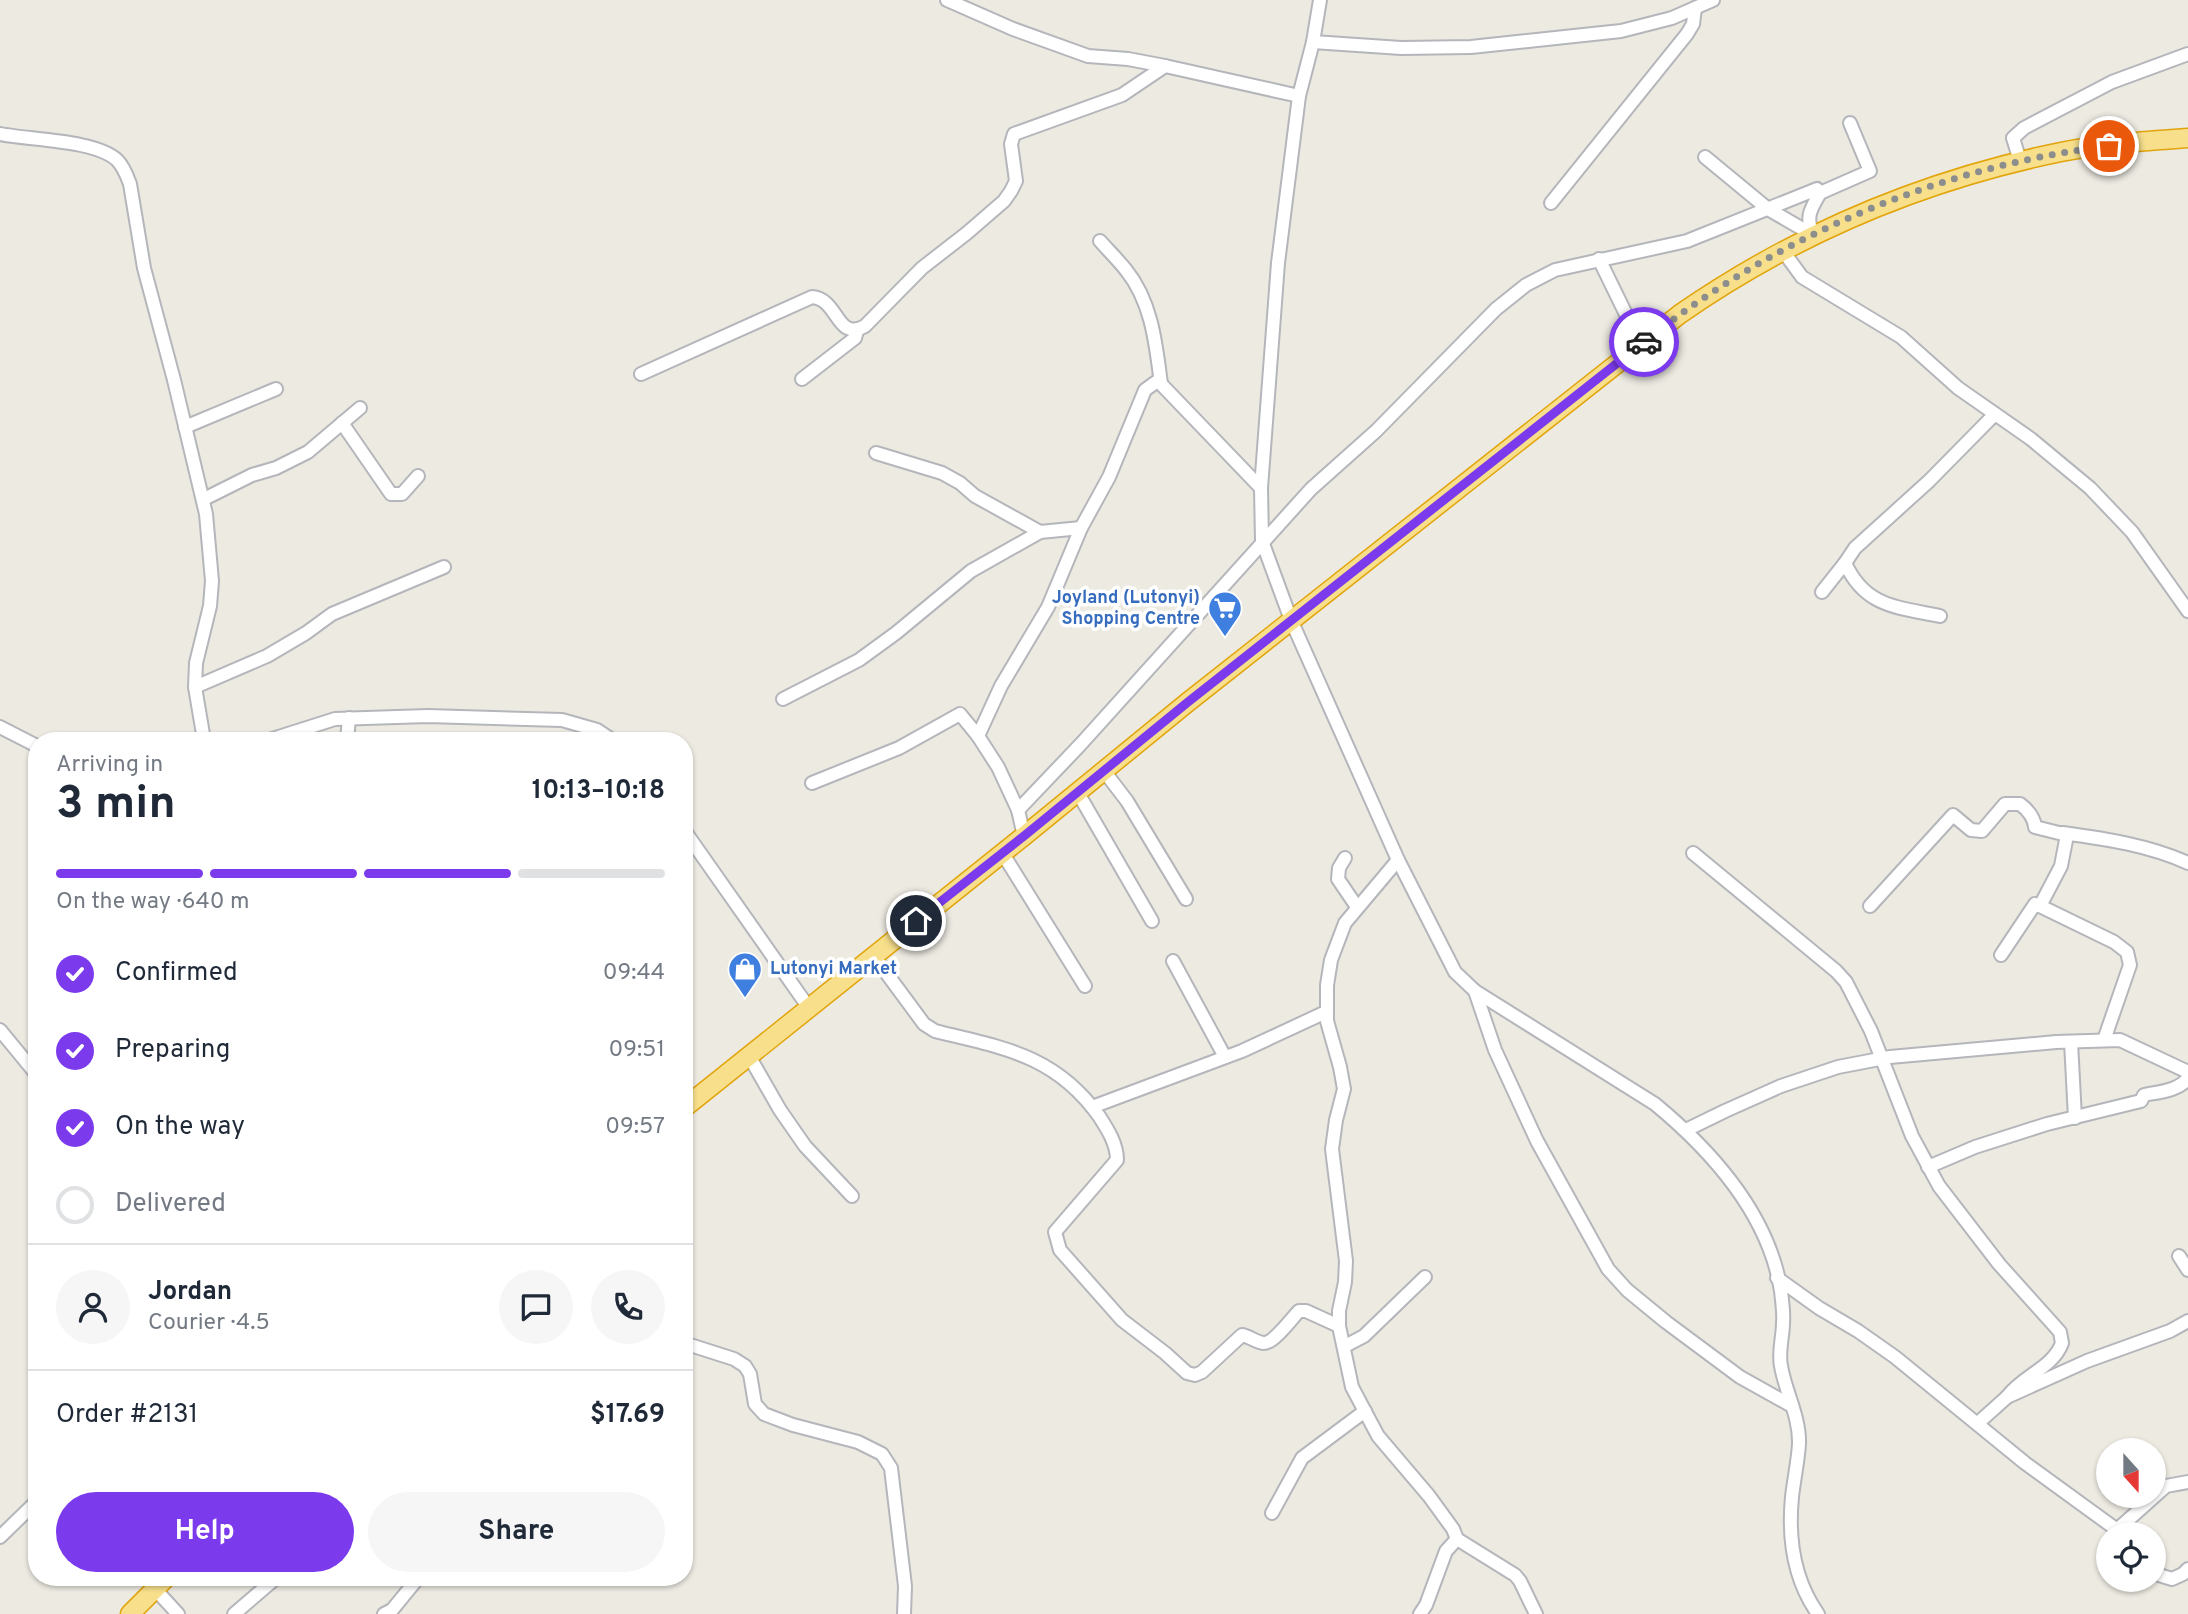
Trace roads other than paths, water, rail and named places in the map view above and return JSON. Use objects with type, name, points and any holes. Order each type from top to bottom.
[{"type":"highway","points":[[693,1101],[1292,620],[1679,314],[1722,285],[1813,235],[1916,192],[1968,175],[2063,152],[2188,138]]},
{"type":"highway","points":[[130,1614],[158,1586]]},
{"type":"street","points":[[947,0],[1013,29],[1088,56],[1128,59],[1165,66],[1299,96]]},
{"type":"street","points":[[1320,0],[1313,42],[1299,96],[1278,263],[1261,488],[1262,541],[1292,620],[1398,860],[1455,972],[1475,991],[1655,1104],[1686,1130],[1728,1178],[1761,1230],[1777,1278],[1783,1323],[1780,1363],[1799,1442],[1792,1500],[1792,1541],[1801,1584],[1818,1614]]},
{"type":"street","points":[[1313,42],[1401,48],[1471,47],[1621,31],[1672,18],[1713,0]]},
{"type":"street","points":[[1551,203],[1688,34],[1693,24],[1695,8]]},
{"type":"street","points":[[2020,161],[2013,138],[2024,128],[2112,82],[2188,54]]},
{"type":"street","points":[[640,373],[812,297],[827,302],[849,330],[857,331],[865,327],[922,268],[1004,201],[1016,181],[1011,144],[1014,134],[1122,95],[1165,66]]},
{"type":"street","points":[[1813,235],[1808,224],[1820,193],[1870,171],[1850,123]]},
{"type":"street","points":[[0,134],[100,150],[117,160],[127,173],[144,268],[204,499],[212,581],[210,606],[196,663],[195,687],[203,732]]},
{"type":"street","points":[[1705,157],[1768,209],[1813,235]]},
{"type":"street","points":[[1018,810],[1311,489],[1376,431],[1496,309],[1526,285],[1555,270],[1687,241],[1814,189],[1820,193]]},
{"type":"street","points":[[1100,242],[1128,272],[1142,296],[1151,324],[1161,384]]},
{"type":"street","points":[[1783,251],[1802,277],[1901,337],[1958,388],[2031,439],[2090,488],[2132,532],[2188,611]]},
{"type":"street","points":[[1599,259],[1641,345]]},
{"type":"street","points":[[802,379],[855,338],[857,331]]},
{"type":"street","points":[[978,736],[1001,686],[1048,607],[1080,528],[1109,477],[1144,390],[1156,382],[1161,384],[1261,488]]},
{"type":"street","points":[[185,427],[276,389]]},
{"type":"street","points":[[204,499],[252,475],[276,468],[308,452],[360,408]]},
{"type":"street","points":[[1822,592],[1855,548],[1929,481],[1995,414]]},
{"type":"street","points":[[342,423],[388,492],[402,494],[418,476]]},
{"type":"street","points":[[876,453],[942,473],[975,496],[1040,532]]},
{"type":"street","points":[[783,699],[859,660],[896,633],[971,570],[1040,532],[1080,528]]},
{"type":"street","points":[[1845,563],[1853,580],[1867,594],[1892,606],[1940,616]]},
{"type":"street","points":[[195,687],[267,656],[332,614],[444,567]]},
{"type":"street","points":[[812,783],[899,748],[960,714],[998,767],[1018,810],[1024,836]]},
{"type":"street","points":[[294,732],[335,719],[428,716],[562,720],[600,732]]},
{"type":"street","points":[[348,732],[349,718]]},
{"type":"street","points":[[0,727],[28,741]]},
{"type":"street","points":[[1104,771],[1133,811],[1186,900]]},
{"type":"street","points":[[1078,793],[1152,921]]},
{"type":"street","points":[[1870,906],[1953,815],[1975,832],[1982,831],[2005,804],[2020,804],[2034,820],[2035,827],[2128,843],[2171,855],[2188,863]]},
{"type":"street","points":[[2040,906],[2061,866],[2067,835],[2063,832]]},
{"type":"street","points":[[693,844],[809,1008]]},
{"type":"street","points":[[1693,853],[1846,982],[1883,1058],[1912,1136],[1939,1186],[1999,1264],[2060,1332],[2062,1343],[2054,1357],[2014,1388],[1978,1423]]},
{"type":"street","points":[[1003,854],[1085,986]]},
{"type":"street","points":[[1345,858],[1339,868],[1338,879],[1357,907]]},
{"type":"street","points":[[1398,860],[1345,923],[1333,951],[1327,985],[1326,1012],[1344,1089],[1332,1149],[1346,1261],[1339,1325],[1352,1387],[1378,1436],[1429,1496],[1453,1529],[1457,1539],[1515,1575],[1536,1614]]},
{"type":"street","points":[[2001,955],[2035,904],[2114,942],[2127,952],[2130,965],[2105,1040]]},
{"type":"street","points":[[873,955],[924,1024],[935,1031],[1025,1055],[1062,1076],[1092,1107],[1112,1136],[1117,1160],[1055,1232],[1055,1238],[1060,1250],[1122,1320],[1166,1353],[1187,1373],[1195,1375],[1202,1372],[1240,1336],[1264,1343],[1273,1339],[1299,1311],[1306,1311],[1339,1325]]},
{"type":"street","points":[[1173,961],[1225,1057]]},
{"type":"street","points":[[1475,991],[1494,1050],[1532,1131],[1608,1269],[1627,1290],[1666,1322],[1740,1377],[1792,1406]]},
{"type":"street","points":[[1092,1107],[1225,1057],[1326,1012]]},
{"type":"street","points":[[0,1030],[28,1064]]},
{"type":"street","points":[[1686,1130],[1781,1086],[1838,1067],[1883,1058],[2105,1040],[2128,1042],[2188,1072]]},
{"type":"street","points":[[2071,1042],[2075,1118]]},
{"type":"street","points":[[748,1056],[805,1146],[852,1196]]},
{"type":"street","points":[[1928,1167],[1975,1147],[2047,1124],[2141,1101],[2144,1095],[2172,1089],[2188,1079]]},
{"type":"street","points":[[2179,1256],[2188,1270]]},
{"type":"street","points":[[1345,1346],[1364,1336],[1425,1277]]},
{"type":"street","points":[[1777,1278],[1895,1357],[2025,1463],[2107,1522]]},
{"type":"street","points":[[2007,1397],[2087,1361],[2170,1331],[2188,1321]]},
{"type":"street","points":[[693,1346],[734,1359],[746,1366],[755,1404],[764,1414],[793,1425],[858,1442],[882,1454],[891,1468],[905,1586],[904,1614]]},
{"type":"street","points":[[1272,1513],[1302,1458],[1365,1411]]},
{"type":"street","points":[[2131,1522],[2166,1486],[2188,1482]]},
{"type":"street","points":[[0,1537],[28,1510]]},
{"type":"street","points":[[1420,1614],[1426,1605],[1446,1551],[1457,1539]]},
{"type":"street","points":[[2166,1577],[2172,1579],[2188,1569]]},
{"type":"street","points":[[163,1586],[178,1614]]},
{"type":"street","points":[[234,1614],[267,1586]]},
{"type":"street","points":[[384,1614],[393,1610],[412,1586]]},
{"type":"place","name":"Joyland (Lutonyi) Shopping Centre","points":[[1225,638]]},
{"type":"place","name":"Lutonyi Market","points":[[745,999]]}]
